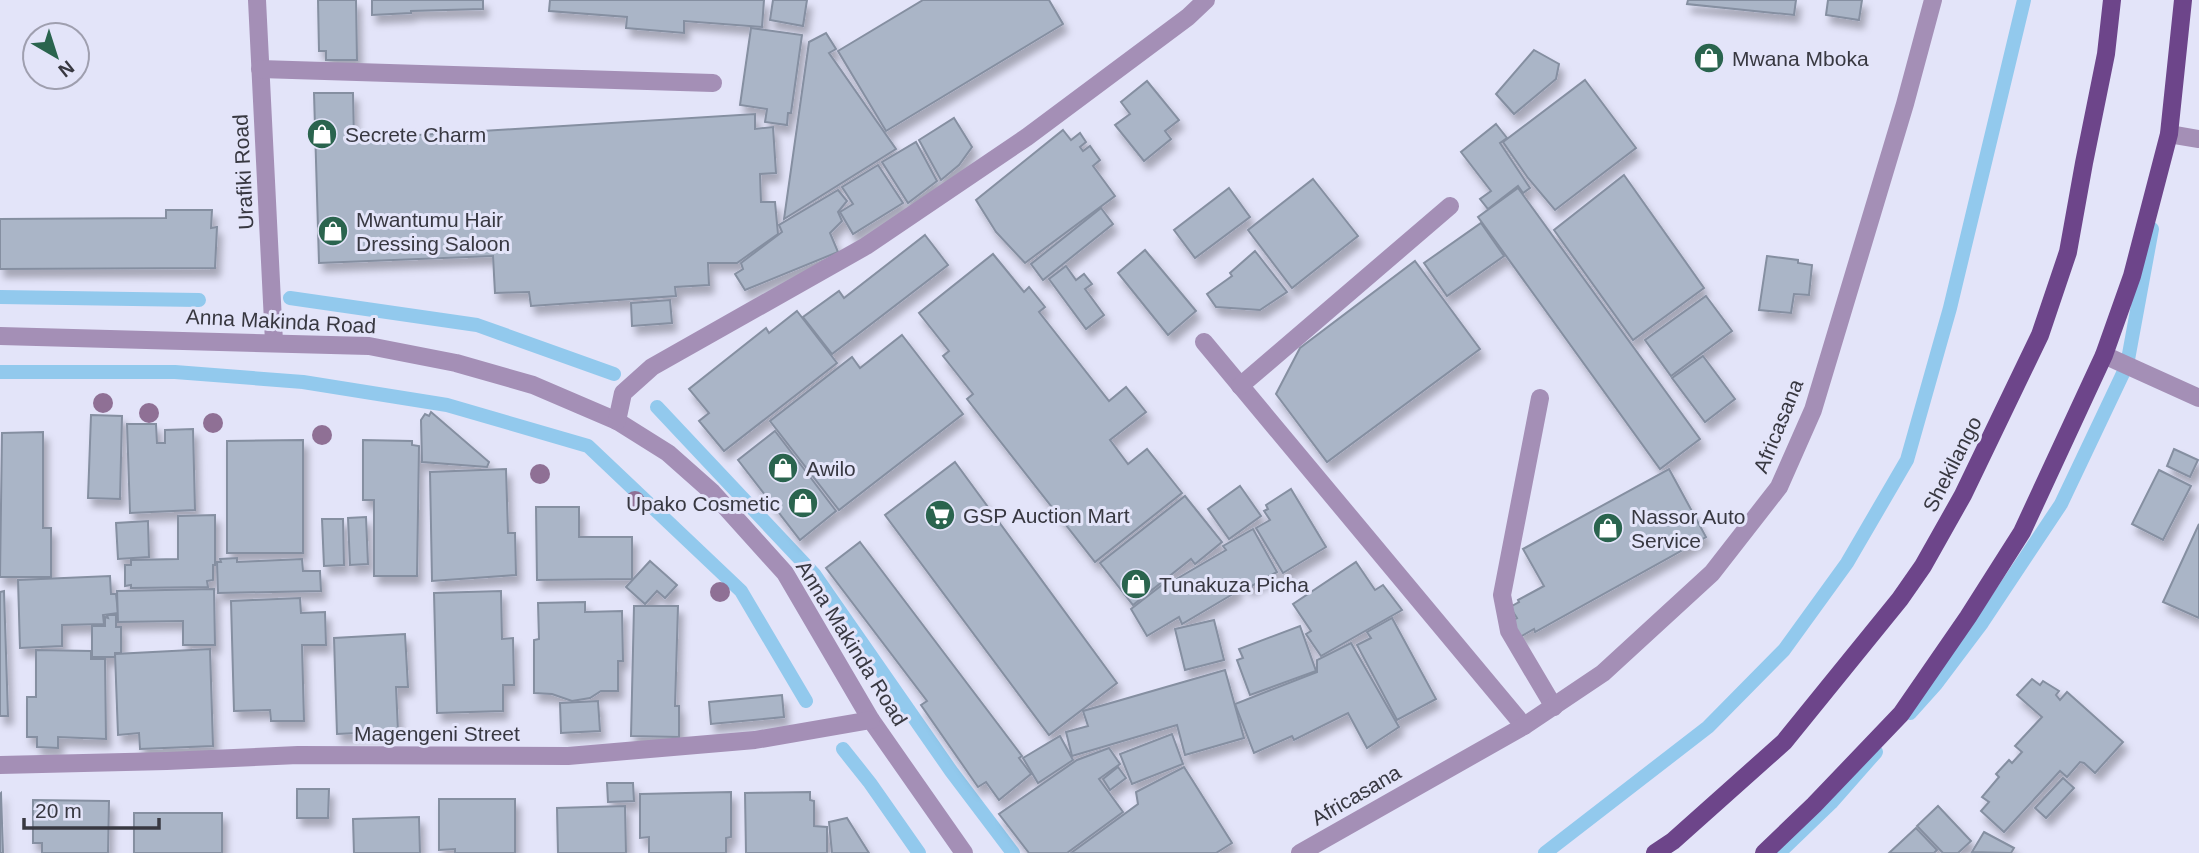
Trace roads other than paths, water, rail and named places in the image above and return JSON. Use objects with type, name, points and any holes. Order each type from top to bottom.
[{"type":"main road","name":"Shekilango","points":[[1655,853],[1673,841],[1784,742],[1900,599],[1923,566],[1963,495],[2040,335],[2068,252],[2106,54],[2112,0]]},
{"type":"main road","points":[[1764,853],[1901,714],[2022,532],[2104,355],[2132,276],[2169,134],[2183,0]]},
{"type":"street","name":"Urafiki Road","points":[[257,0],[274,342]]},
{"type":"street","points":[[617,421],[623,393],[652,367],[866,246],[1027,137],[1188,17],[1206,0]]},
{"type":"street","name":"Africasana","points":[[1300,853],[1524,726],[1603,673],[1713,573],[1779,486],[1813,410],[1905,104],[1933,0]]},
{"type":"street","points":[[260,69],[713,83]]},
{"type":"street","points":[[2169,134],[2199,139]]},
{"type":"street","points":[[1240,386],[1450,206]]},
{"type":"street","name":"Anna Makinda Road","points":[[0,336],[369,346],[456,363],[533,385],[617,421],[668,453],[712,492],[785,573],[871,720],[964,853]]},
{"type":"street","points":[[1204,342],[1524,726]]},
{"type":"street","points":[[2104,355],[2199,398]]},
{"type":"street","points":[[1540,398],[1502,595],[1509,631],[1554,707]]},
{"type":"street","name":"Magengeni Street","points":[[0,765],[298,755],[568,756],[755,740],[871,720]]},
{"type":"waterway","points":[[1545,853],[1708,727],[1784,650],[1847,563],[1907,460],[1950,308],[2024,0]]},
{"type":"waterway","points":[[1910,713],[1936,684],[1982,623],[2061,504],[2127,365],[2152,229]]},
{"type":"waterway","points":[[0,297],[199,300]]},
{"type":"waterway","points":[[290,298],[477,325],[614,374]]},
{"type":"waterway","points":[[0,372],[175,372],[303,382],[447,405],[588,446],[741,591],[806,701]]},
{"type":"waterway","points":[[657,407],[814,574],[951,771],[1013,853]]},
{"type":"waterway","points":[[843,749],[919,853]]},
{"type":"waterway","points":[[1779,853],[1831,803],[1876,752]]},
{"type":"place","name":"Mwana Mboka","points":[[1709,58]]},
{"type":"place","name":"Secrete Charm","points":[[322,134]]},
{"type":"place","name":"Mwantumu Hair Dressing Saloon","points":[[333,231]]},
{"type":"place","name":"Awilo","points":[[783,468]]},
{"type":"place","name":"Upako Cosmetic","points":[[803,503]]},
{"type":"place","name":"GSP Auction Mart","points":[[940,515]]},
{"type":"place","name":"Nassor Auto Service","points":[[1608,528]]},
{"type":"place","name":"Tunakuza Picha","points":[[1136,584]]}]
